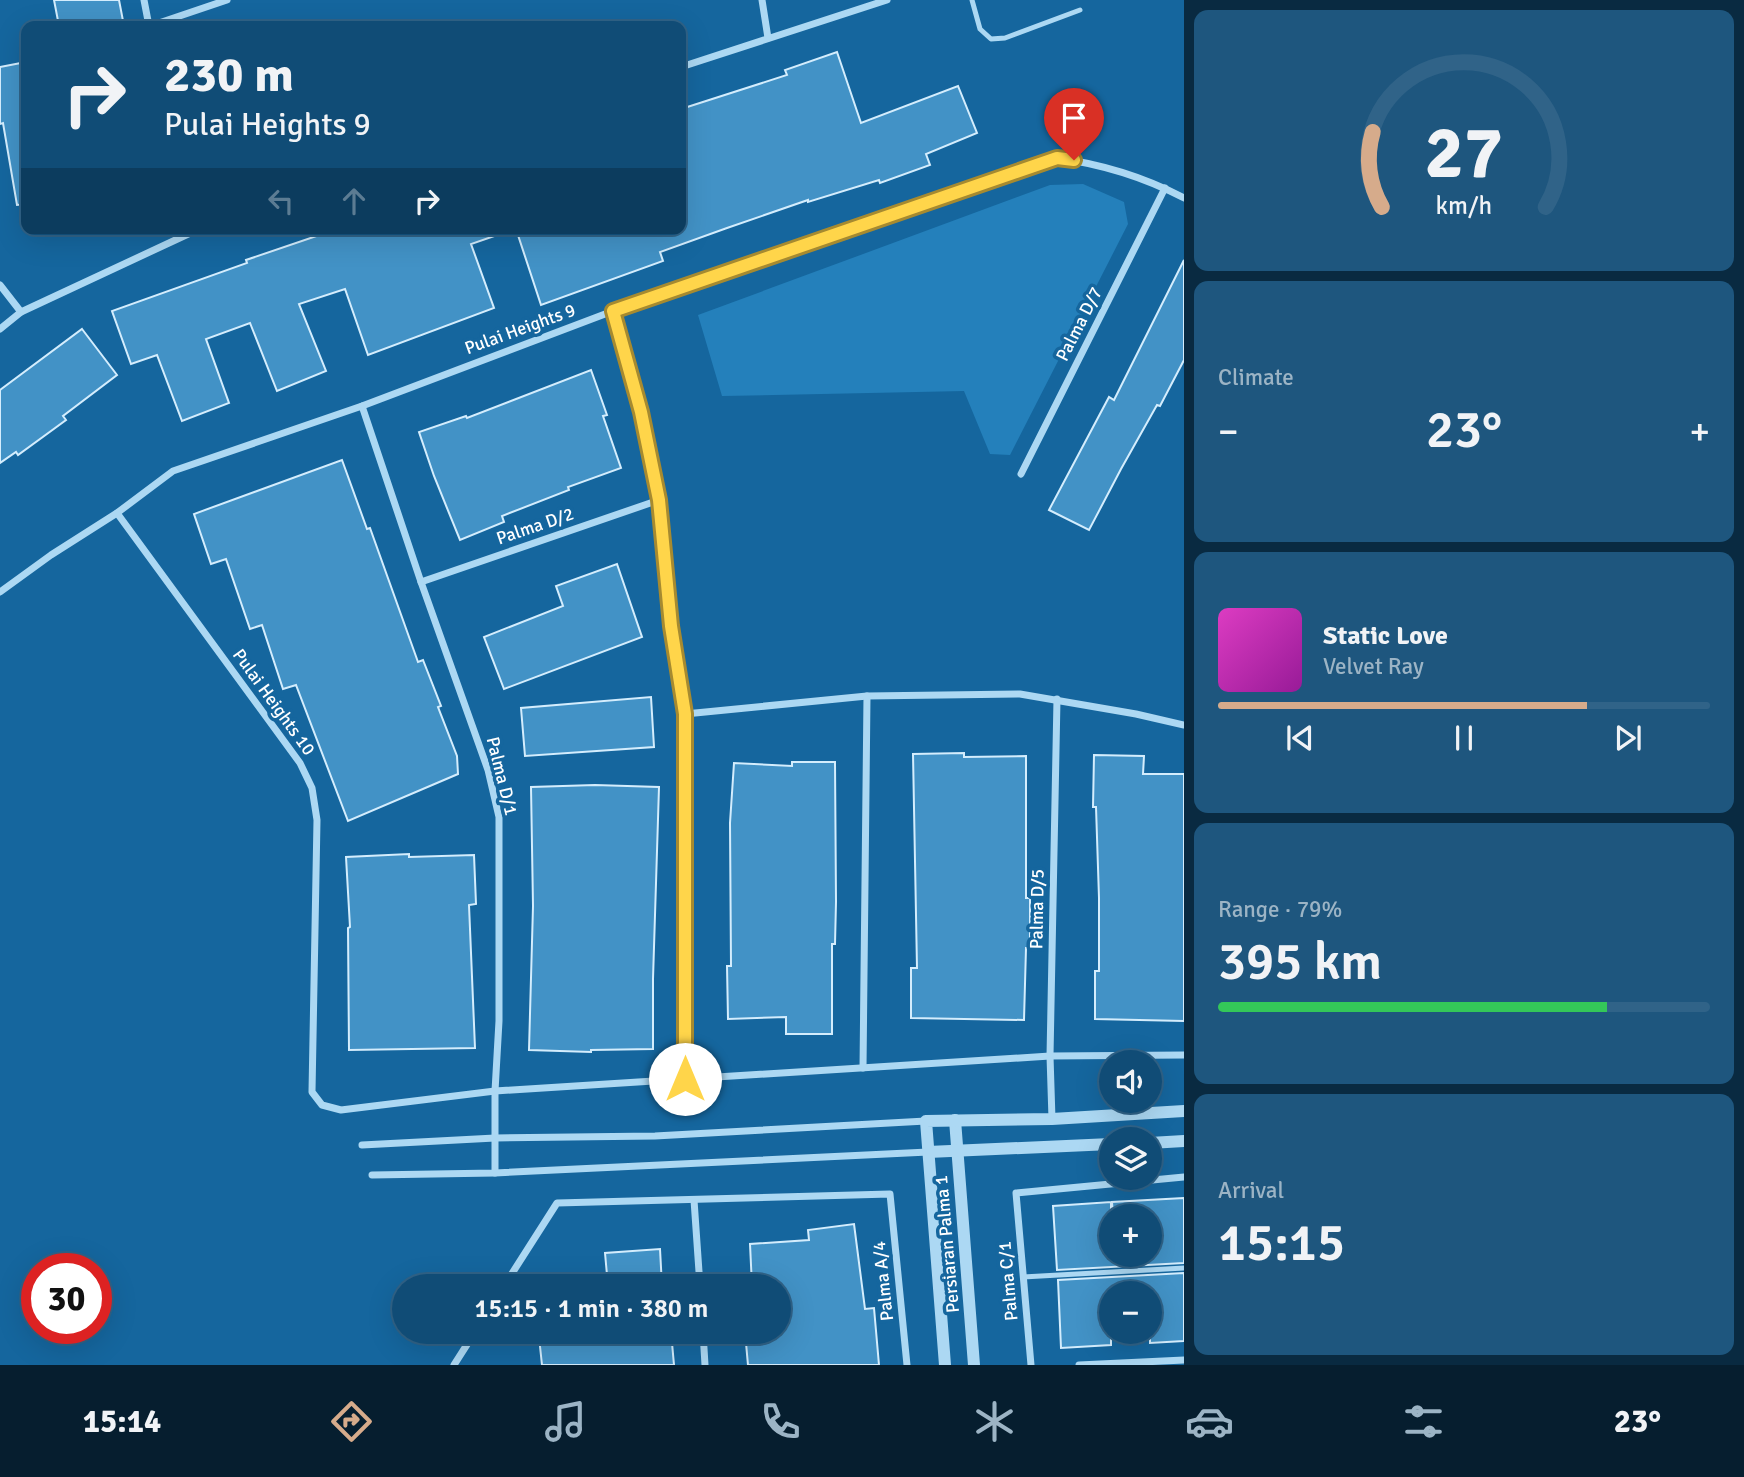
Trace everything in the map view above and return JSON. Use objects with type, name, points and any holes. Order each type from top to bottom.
[{"type":"street","points":[[144,0],[148,21]]},
{"type":"street","points":[[164,21],[227,0]]},
{"type":"street","points":[[762,0],[768,38]]},
{"type":"street","points":[[686,65],[887,0]]},
{"type":"street","name":"Pulai Heights 9","points":[[0,592],[51,555],[117,513],[173,471],[362,405],[613,311],[1057,158],[1091,163],[1165,188],[1184,198]]},
{"type":"street","name":"Palma D/7","points":[[1021,474],[1165,188]]},
{"type":"street","points":[[0,329],[21,312],[179,235]]},
{"type":"street","points":[[0,285],[21,312]]},
{"type":"street","points":[[613,311],[641,412],[659,500],[671,626],[685,714],[685,1079]]},
{"type":"street","name":"Palma D/1","points":[[362,405],[488,770],[499,817],[499,1021],[495,1091],[495,1173]]},
{"type":"street","name":"Palma D/2","points":[[421,582],[659,500]]},
{"type":"street","name":"Pulai Heights 10","points":[[117,513],[300,763],[312,788],[317,820],[312,1092],[321,1105],[341,1110],[495,1091]]},
{"type":"street","points":[[685,714],[867,696],[1020,694],[1184,725]]},
{"type":"street","points":[[863,1068],[867,696]]},
{"type":"street","name":"Palma D/5","points":[[1052,1119],[1050,1056],[1057,699]]},
{"type":"street","points":[[495,1091],[1050,1056],[1184,1055]]},
{"type":"street","points":[[362,1145],[495,1138],[655,1136],[926,1121],[1052,1119],[1184,1111]]},
{"type":"street","name":"Persiaran Palma 1","points":[[955,1120],[974,1365]]},
{"type":"street","points":[[926,1121],[946,1365]]},
{"type":"street","points":[[1162,1142],[1184,1141]]},
{"type":"street","points":[[372,1175],[495,1173],[1099,1144]]},
{"type":"street","name":"Palma C/1","points":[[1031,1365],[1016,1193],[1184,1177]]},
{"type":"street","name":"Palma A/4","points":[[694,1200],[890,1194],[907,1365]]},
{"type":"street","points":[[512,1274],[557,1203],[694,1200],[698,1274]]},
{"type":"street","points":[[454,1365],[467,1344]]},
{"type":"street","points":[[704,1344],[705,1365]]},
{"type":"street","points":[[1079,1365],[1184,1360]]},
{"type":"lane","points":[[972,0],[980,29],[991,39],[1005,38],[1080,10]]},
{"type":"lane","points":[[1023,1277],[1184,1268]]},
{"type":"shaded area","points":[[1083,184],[1124,202],[1128,224],[1010,455],[990,454],[964,391],[722,396],[698,315],[1050,185]]},
{"type":"building","points":[[54,0],[119,0],[123,21],[58,21]]},
{"type":"building","points":[[837,52],[861,123],[958,86],[977,133],[926,154],[930,165],[880,183],[879,180],[808,200],[660,252],[663,261],[541,305],[518,235],[686,235],[686,107],[787,75],[785,70]]},
{"type":"building","points":[[21,63],[21,205],[17,205],[3,123],[0,124],[0,67]]},
{"type":"building","points":[[319,235],[497,235],[471,244],[494,308],[368,355],[345,289],[299,304],[326,371],[277,391],[250,323],[206,339],[229,403],[182,421],[157,355],[131,364],[112,311],[247,263],[246,260]]},
{"type":"building","points":[[1184,260],[1184,360],[1089,530],[1049,510],[1109,397],[1114,400]]},
{"type":"building","points":[[82,329],[117,375],[63,416],[66,420],[18,455],[16,452],[0,463],[0,390]]},
{"type":"building","points":[[591,370],[607,415],[603,416],[621,468],[568,487],[569,490],[502,516],[504,522],[460,540],[419,432],[466,416],[467,418]]},
{"type":"building","points":[[342,460],[367,529],[370,528],[418,662],[423,660],[441,706],[438,707],[457,756],[458,774],[348,821],[296,685],[283,689],[262,625],[250,629],[226,559],[211,564],[194,514]]},
{"type":"building","points":[[617,564],[642,637],[504,689],[484,637],[563,606],[556,586]]},
{"type":"building","points":[[651,697],[654,747],[525,756],[521,708]]},
{"type":"building","points":[[964,753],[964,757],[1026,756],[1026,898],[1030,898],[1030,948],[1026,948],[1024,1020],[911,1018],[911,968],[917,968],[913,754]]},
{"type":"building","points":[[1094,755],[1144,756],[1143,774],[1184,774],[1184,1021],[1095,1019],[1095,971],[1099,971],[1099,898],[1096,807],[1093,807]]},
{"type":"building","points":[[792,762],[835,762],[836,902],[835,944],[832,944],[832,1034],[786,1034],[786,1017],[728,1019],[727,966],[731,966],[730,823],[734,763],[792,766]]},
{"type":"building","points":[[531,787],[659,787],[653,1049],[591,1052],[529,1050],[533,906]]},
{"type":"building","points":[[409,854],[409,857],[474,855],[476,904],[469,905],[475,1048],[349,1050],[350,927],[346,857]]},
{"type":"building","points":[[1184,1198],[1184,1263],[1162,1264],[1162,1204],[1112,1202]]},
{"type":"building","points":[[1111,1202],[1099,1204],[1099,1267],[1111,1267],[1057,1270],[1053,1206]]},
{"type":"building","points":[[854,1224],[865,1309],[874,1308],[879,1365],[748,1365],[746,1344],[791,1344],[791,1274],[751,1274],[750,1244],[809,1240],[808,1230]]},
{"type":"building","points":[[660,1249],[661,1274],[607,1274],[605,1253]]},
{"type":"building","points":[[1184,1273],[1184,1341],[1162,1342],[1162,1281],[1099,1281],[1099,1344],[1111,1345],[1061,1348],[1058,1280]]},
{"type":"building","points":[[540,1344],[672,1344],[674,1365],[542,1365]]},
{"type":"route","points":[[685,1079],[685,714],[671,626],[659,500],[641,412],[613,311],[1057,158],[1074,160]]}]
